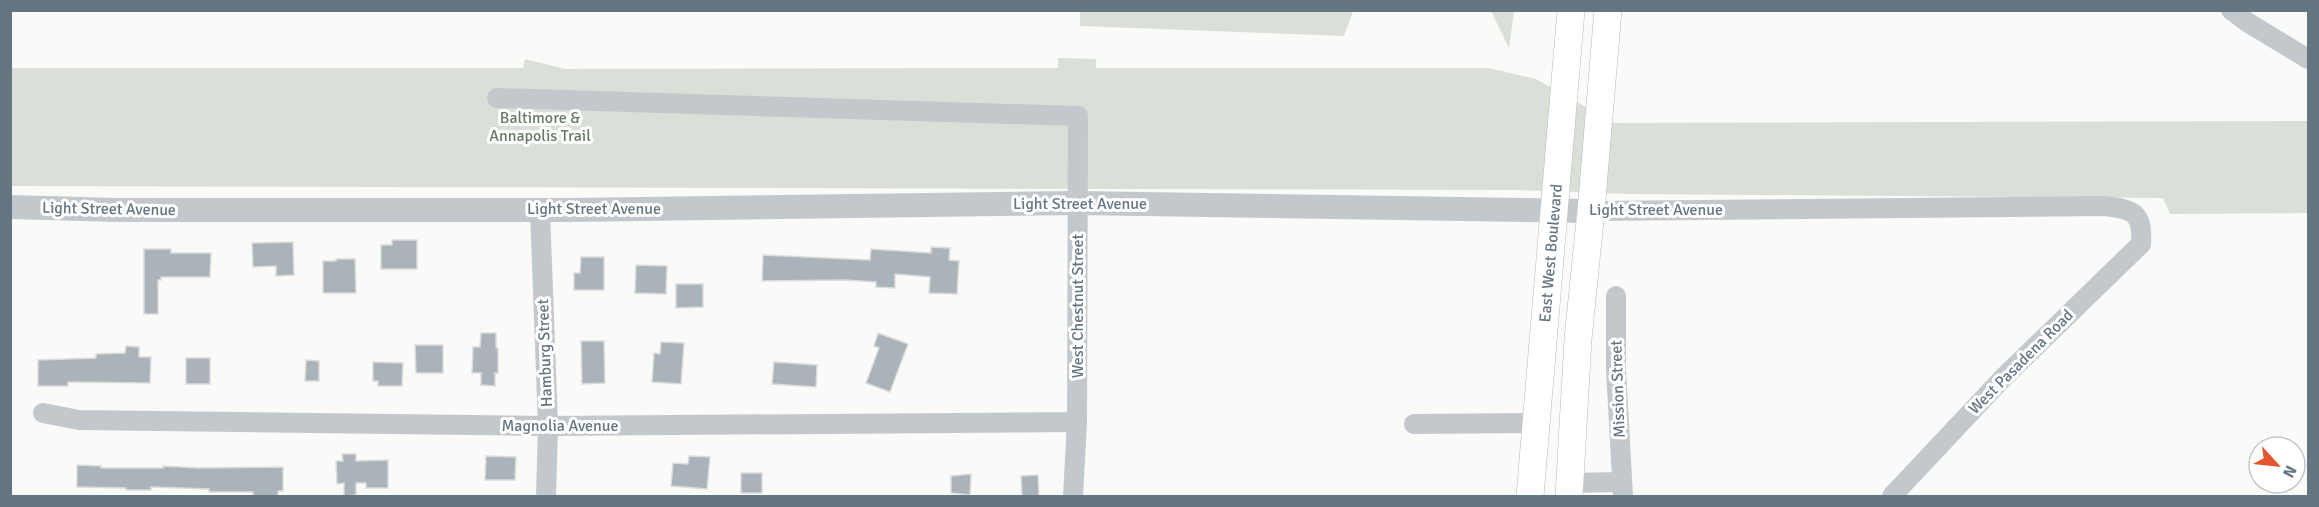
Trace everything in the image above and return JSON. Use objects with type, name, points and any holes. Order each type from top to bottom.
[{"type":"main road","name":"East West Boulevard","points":[[1530,496],[1538,423],[1553,210],[1571,10]]},
{"type":"main road","name":"East West Boulevard","points":[[1570,490],[1578,339],[1608,10]]},
{"type":"street","points":[[2231,10],[2308,59]]},
{"type":"street","name":"West Chestnut Street","points":[[497,98],[1078,116],[1077,422],[1073,496]]},
{"type":"street","name":"Light Street Avenue","points":[[10,207],[117,210],[540,210],[1078,203],[1591,211],[2104,206],[2128,209],[2136,215],[2142,226]]},
{"type":"street","name":"Hamburg Street","points":[[540,210],[548,426],[546,496]]},
{"type":"street","name":"West Pasadena Road","points":[[1892,496],[2002,379],[2141,244],[2142,226]]},
{"type":"street","name":"Mission Street","points":[[1570,490],[1622,489],[1616,369],[1616,296]]},
{"type":"street","name":"Magnolia Avenue","points":[[43,413],[79,420],[548,426],[1077,422]]},
{"type":"street","points":[[1414,424],[1538,423]]},
{"type":"green space","points":[[1080,10],[1353,11],[1344,36],[1080,26]]},
{"type":"green space","points":[[1491,11],[1514,11],[1509,48]]},
{"type":"green space","name":"Baltimore & Annapolis Trail","points":[[1058,58],[1096,59],[1096,68],[1488,68],[1536,79],[1614,123],[2308,121],[2308,213],[2170,214],[2163,198],[1630,194],[1518,190],[11,186],[11,68],[523,68],[525,59],[565,69],[1058,68]]},
{"type":"building","points":[[392,240],[417,240],[417,269],[381,269],[381,245],[392,245]]},
{"type":"building","points":[[293,242],[294,275],[276,276],[276,266],[253,267],[252,243]]},
{"type":"building","points":[[931,247],[950,248],[949,260],[959,261],[957,294],[929,293],[930,277],[895,274],[895,288],[876,287],[876,282],[845,280],[762,281],[763,255],[870,260],[871,249],[931,253]]},
{"type":"building","points":[[144,249],[171,249],[171,253],[211,253],[210,277],[161,277],[161,280],[158,280],[158,314],[144,314]]},
{"type":"building","points":[[581,257],[604,257],[604,290],[574,290],[574,273],[580,273]]},
{"type":"building","points":[[336,259],[355,259],[356,293],[323,293],[323,261],[336,261]]},
{"type":"building","points":[[636,265],[667,266],[666,294],[635,293]]},
{"type":"building","points":[[676,284],[703,284],[703,307],[676,308]]},
{"type":"building","points":[[481,333],[496,333],[498,373],[495,373],[495,386],[481,385],[481,373],[472,373],[473,347],[480,347]]},
{"type":"building","points":[[878,333],[908,344],[890,392],[866,383],[879,348],[874,346]]},
{"type":"building","points":[[581,341],[604,341],[605,383],[582,384]]},
{"type":"building","points":[[661,342],[684,343],[681,384],[652,382],[654,353],[660,354]]},
{"type":"building","points":[[415,345],[443,345],[443,373],[416,373]]},
{"type":"building","points":[[126,346],[139,347],[139,357],[151,357],[150,383],[68,382],[68,386],[38,386],[38,360],[96,358],[96,354],[125,353]]},
{"type":"building","points":[[186,358],[210,358],[210,384],[186,384]]},
{"type":"building","points":[[306,360],[319,361],[319,381],[305,381]]},
{"type":"building","points":[[373,362],[403,363],[402,386],[378,386],[378,381],[373,381]]},
{"type":"building","points":[[774,362],[817,365],[816,387],[772,384]]},
{"type":"building","points":[[342,454],[356,454],[356,461],[388,460],[388,488],[366,488],[366,483],[356,483],[356,495],[344,496],[344,483],[337,484],[336,461],[343,461]]},
{"type":"building","points":[[486,456],[516,457],[515,480],[485,480]]},
{"type":"building","points":[[689,456],[710,457],[707,489],[671,486],[673,463],[688,464]]},
{"type":"building","points":[[77,465],[101,466],[101,468],[283,467],[283,491],[278,491],[278,496],[253,496],[253,492],[209,492],[209,489],[151,487],[151,490],[126,490],[126,488],[77,487]]},
{"type":"building","points":[[741,473],[762,473],[762,493],[741,493]]},
{"type":"building","points":[[971,474],[970,495],[951,493],[951,476]]},
{"type":"building","points":[[1038,475],[1039,496],[1022,496],[1021,476]]}]
